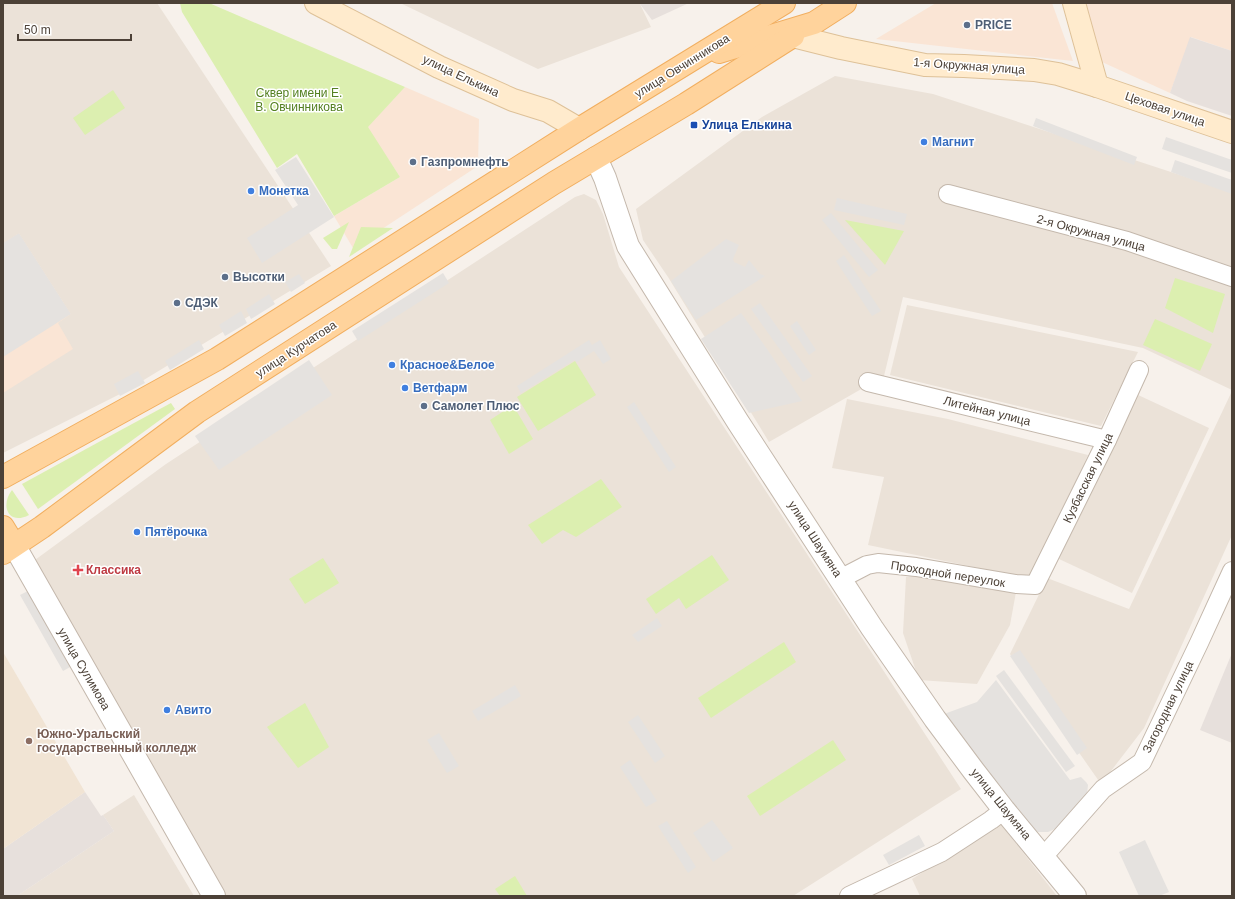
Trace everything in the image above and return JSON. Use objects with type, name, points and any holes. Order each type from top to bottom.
[{"type":"main road","name":"улица Елькина","points":[[316,3],[439,67],[513,100],[548,111],[579,129],[596,158]]},
{"type":"main road","name":"улица Овчинникова","points":[[579,129],[784,3]]},
{"type":"main road","points":[[690,61],[814,23],[846,3]]},
{"type":"main road","points":[[1074,3],[1098,86]]},
{"type":"main road","name":"1-я Окружная улица","points":[[596,158],[686,104],[793,36],[841,48],[924,65],[1034,70],[1058,74],[1098,86]]},
{"type":"main road","name":"Цеховая улица","points":[[1098,86],[1232,132]]},
{"type":"main road","points":[[3,477],[217,359],[579,129]]},
{"type":"main road","name":"улица Курчатова","points":[[9,549],[42,527],[198,412],[596,158]]},
{"type":"main road","points":[[3,527],[9,549]]},
{"type":"street","name":"улица Шаумяна","points":[[596,158],[605,178],[628,246],[726,403],[840,579],[935,719],[1004,810],[1075,896]]},
{"type":"street","name":"2-я Окружная улица","points":[[948,194],[1127,241],[1232,277]]},
{"type":"street","name":"Кузбасская улица","points":[[1035,585],[1107,440],[1139,370]]},
{"type":"street","name":"Литейная улица","points":[[868,382],[1107,440]]},
{"type":"street","name":"улица Сулимова","points":[[9,549],[214,896]]},
{"type":"street","name":"Проходной переулок","points":[[840,579],[867,565],[878,563],[916,567],[1016,584],[1035,585]]},
{"type":"street","name":"Загородная улица","points":[[1043,857],[1103,789],[1142,762],[1232,571]]},
{"type":"street","points":[[849,896],[942,852],[1004,810]]},
{"type":"shaded area","points":[[3,3],[157,3],[331,266],[124,392],[3,453]]},
{"type":"shaded area","points":[[400,3],[641,3],[640,4],[651,27],[538,69]]},
{"type":"shaded area","points":[[689,3],[652,20],[640,4]]},
{"type":"shaded area","points":[[936,3],[1052,3],[1073,61],[876,39]]},
{"type":"shaded area","points":[[1085,3],[1232,3],[1232,51],[1191,37],[1170,93],[1102,62]]},
{"type":"shaded area","points":[[1190,37],[1232,51],[1232,116],[1187,101],[1170,93]]},
{"type":"shaded area","points":[[835,76],[933,94],[1232,192],[1232,390],[1143,348],[903,297],[884,376],[769,442],[668,277],[643,240],[636,209],[762,117]]},
{"type":"shaded area","points":[[405,87],[479,119],[478,166],[353,248],[334,216],[400,177],[367,127]]},
{"type":"shaded area","points":[[1036,118],[1137,157],[1134,165],[1033,126]]},
{"type":"shaded area","points":[[1166,137],[1232,160],[1232,173],[1162,149]]},
{"type":"shaded area","points":[[296,157],[334,217],[262,263],[247,238],[298,205],[275,170]]},
{"type":"shaded area","points":[[1175,160],[1232,180],[1232,194],[1171,172]]},
{"type":"shaded area","points":[[584,194],[596,200],[603,214],[619,267],[961,789],[793,896],[218,896],[24,568],[166,464],[575,197]]},
{"type":"shaded area","points":[[837,198],[907,214],[904,225],[834,210]]},
{"type":"shaded area","points":[[831,213],[878,270],[869,277],[822,220]]},
{"type":"shaded area","points":[[19,233],[71,314],[58,323],[73,349],[3,393],[3,243]]},
{"type":"shaded area","points":[[19,233],[71,314],[3,357],[3,243]]},
{"type":"shaded area","points":[[726,239],[739,245],[733,259],[734,262],[745,267],[749,260],[760,274],[765,276],[696,320],[671,281]]},
{"type":"shaded area","points":[[844,255],[881,311],[872,316],[836,261]]},
{"type":"shaded area","points":[[443,273],[449,283],[358,341],[352,331]]},
{"type":"shaded area","points":[[299,274],[305,283],[291,292],[285,282]]},
{"type":"shaded area","points":[[269,294],[275,304],[251,319],[246,309]]},
{"type":"shaded area","points":[[760,303],[812,376],[803,382],[751,309]]},
{"type":"shaded area","points":[[907,305],[1138,352],[1101,426],[890,375]]},
{"type":"shaded area","points":[[241,311],[247,323],[225,336],[219,325]]},
{"type":"shaded area","points":[[741,313],[802,401],[749,413],[701,339]]},
{"type":"shaded area","points":[[797,321],[816,350],[809,355],[790,326]]},
{"type":"shaded area","points":[[199,340],[204,349],[170,370],[165,361]]},
{"type":"shaded area","points":[[589,340],[592,345],[600,340],[611,359],[603,364],[594,351],[577,362],[574,360],[521,393],[517,386]]},
{"type":"shaded area","points":[[309,360],[332,395],[219,470],[195,436]]},
{"type":"shaded area","points":[[138,371],[145,383],[120,396],[114,384]]},
{"type":"shaded area","points":[[1232,391],[1232,535],[1144,728],[1101,784],[1010,654],[1047,578],[1129,609]]},
{"type":"shaded area","points":[[1136,394],[1209,428],[1132,593],[1059,559]]},
{"type":"shaded area","points":[[847,399],[948,419],[1088,455],[1031,579],[868,545],[884,477],[832,468]]},
{"type":"shaded area","points":[[634,402],[676,467],[669,472],[627,407]]},
{"type":"shaded area","points":[[929,575],[1016,592],[1010,625],[977,684],[919,680],[903,633],[906,577]]},
{"type":"shaded area","points":[[30,590],[72,666],[63,671],[20,595]]},
{"type":"shaded area","points":[[657,618],[662,626],[638,642],[632,635]]},
{"type":"shaded area","points":[[1020,650],[1087,748],[1077,755],[1010,656]]},
{"type":"shaded area","name":"Южно-Уральский государственный колледж","points":[[3,652],[85,792],[3,849]]},
{"type":"shaded area","points":[[1232,653],[1232,743],[1200,730]]},
{"type":"shaded area","points":[[1004,670],[1075,766],[1066,772],[996,676]]},
{"type":"shaded area","points":[[996,680],[1070,780],[1081,777],[1088,785],[1087,794],[1057,828],[1048,832],[1034,832],[944,714],[977,702]]},
{"type":"shaded area","points":[[515,685],[521,696],[478,721],[472,711]]},
{"type":"shaded area","points":[[638,715],[665,756],[655,763],[628,722]]},
{"type":"shaded area","points":[[439,733],[459,766],[447,773],[427,740]]},
{"type":"shaded area","points":[[630,760],[657,801],[646,807],[620,767]]},
{"type":"shaded area","points":[[85,792],[101,816],[103,815],[114,831],[17,896],[3,896],[3,849]]},
{"type":"shaded area","points":[[134,795],[194,896],[17,896],[114,831],[103,815]]},
{"type":"shaded area","points":[[712,820],[733,848],[713,862],[693,833]]},
{"type":"shaded area","points":[[667,821],[696,867],[688,873],[658,826]]},
{"type":"shaded area","points":[[1000,823],[1057,896],[920,896],[912,879]]},
{"type":"shaded area","points":[[919,835],[925,846],[889,865],[883,855]]},
{"type":"shaded area","points":[[1145,840],[1169,892],[1159,896],[1139,896],[1119,852]]},
{"type":"green space","name":"Сквер имени Е. В. Овчинникова","points":[[180,3],[209,3],[405,87],[368,127],[400,177],[334,216],[297,154],[277,168],[182,12]]},
{"type":"green space","points":[[113,90],[125,108],[85,135],[73,118]]},
{"type":"green space","points":[[845,220],[904,231],[885,265]]},
{"type":"green space","points":[[349,222],[337,249],[332,249],[323,238]]},
{"type":"green space","points":[[361,227],[393,228],[349,257]]},
{"type":"green space","points":[[1175,278],[1225,294],[1213,333],[1165,308]]},
{"type":"green space","points":[[1155,319],[1212,344],[1200,371],[1143,345]]},
{"type":"green space","points":[[575,361],[596,395],[538,431],[517,397]]},
{"type":"green space","points":[[171,403],[175,409],[38,509],[22,484]]},
{"type":"green space","points":[[513,405],[533,439],[509,454],[490,420]]},
{"type":"green space","points":[[601,479],[622,507],[576,537],[563,530],[542,544],[528,525]]},
{"type":"green space","points":[[12,490],[29,515],[22,518],[16,518],[11,516],[8,512],[8,496]]},
{"type":"green space","points":[[712,555],[729,580],[686,609],[679,598],[656,614],[646,599]]},
{"type":"green space","points":[[323,558],[339,583],[305,604],[289,579]]},
{"type":"green space","points":[[784,642],[796,662],[711,718],[698,698]]},
{"type":"green space","points":[[305,703],[329,747],[298,768],[267,727]]},
{"type":"green space","points":[[833,740],[846,760],[760,816],[747,796]]},
{"type":"green space","points":[[515,876],[527,896],[500,896],[495,889]]},
{"type":"place","name":"PRICE","points":[[967,25]]},
{"type":"place","name":"Улица Елькина","points":[[694,125]]},
{"type":"place","name":"Магнит","points":[[924,142]]},
{"type":"place","name":"Газпромнефть","points":[[413,162]]},
{"type":"place","name":"Монетка","points":[[251,191]]},
{"type":"place","name":"Высотки","points":[[225,277]]},
{"type":"place","name":"СДЭК","points":[[177,303]]},
{"type":"place","name":"Красное&Белое","points":[[392,365]]},
{"type":"place","name":"Ветфарм","points":[[405,388]]},
{"type":"place","name":"Самолет Плюс","points":[[424,406]]},
{"type":"place","name":"Пятёрочка","points":[[137,532]]},
{"type":"place","name":"Классика","points":[[78,570]]},
{"type":"place","name":"Авито","points":[[167,710]]},
{"type":"place","name":"Южно-Уральский государственный колледж","points":[[29,741]]}]
